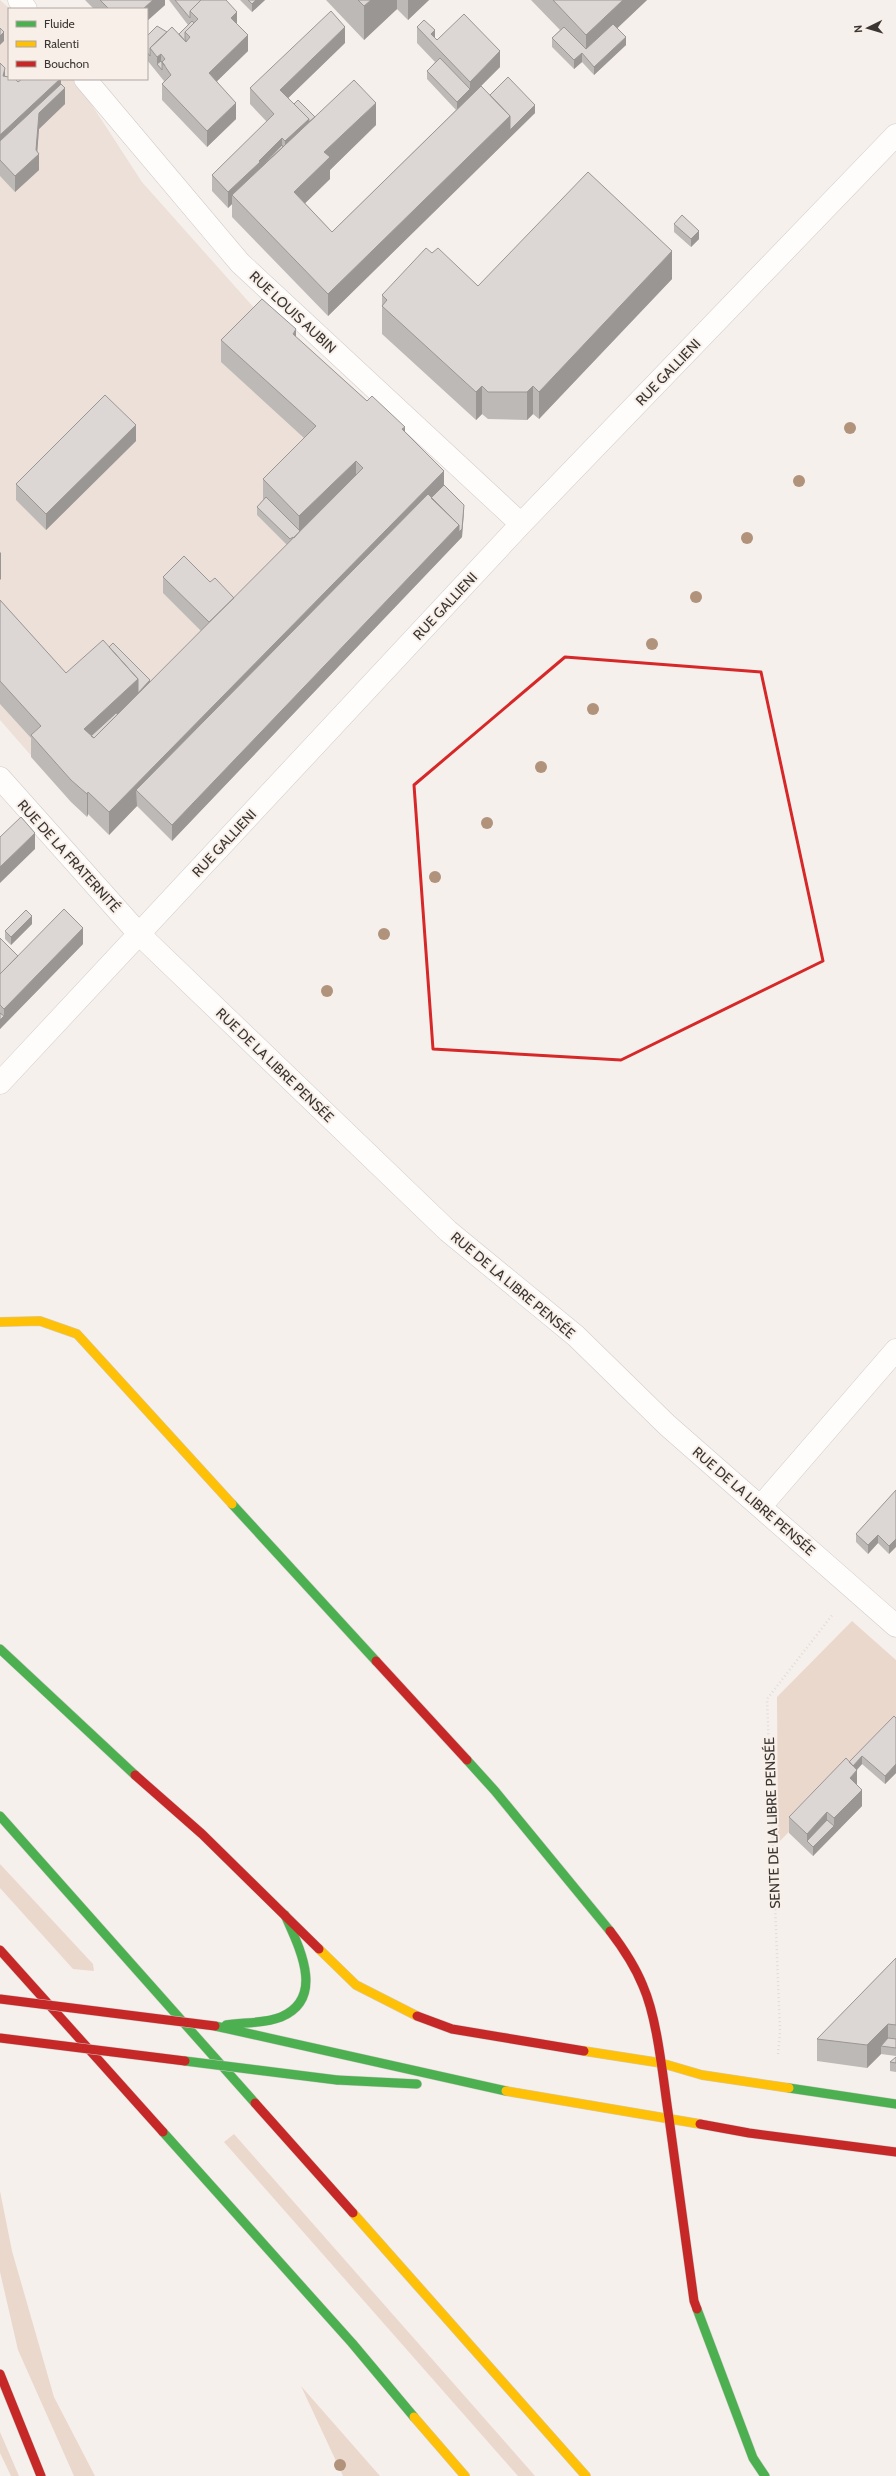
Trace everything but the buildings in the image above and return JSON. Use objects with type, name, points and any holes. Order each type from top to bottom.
[{"type":"main road","points":[[0,1322],[33,1318],[54,1323],[77,1334],[495,1791],[608,1928],[628,1956],[644,1987],[653,2020],[669,2118],[694,2301],[753,2458],[766,2476]]},
{"type":"main road","points":[[0,1649],[105,1749],[202,1834],[356,1985],[417,2016],[452,2028],[496,2038],[660,2063],[702,2075],[896,2104]]},
{"type":"main road","points":[[0,1816],[586,2476]]},
{"type":"main road","points":[[216,2026],[281,2016],[300,2004],[308,1985],[305,1961],[285,1915]]},
{"type":"main road","points":[[0,1950],[352,2343],[465,2476]]},
{"type":"main road","points":[[0,1999],[216,2026],[310,2049],[477,2086],[669,2118],[749,2134],[896,2152]]},
{"type":"main road","points":[[0,2038],[337,2080],[477,2086]]},
{"type":"main road","points":[[0,2374],[40,2476]]},
{"type":"street","points":[[19,0],[25,8]]},
{"type":"street","name":"RUE LOUIS AUBIN","points":[[86,80],[240,263],[521,524]]},
{"type":"street","name":"RUE GALLIENI","points":[[0,1084],[521,524],[896,135]]},
{"type":"street","name":"RUE DE LA FRATERNITÉ","points":[[0,778],[139,934]]},
{"type":"street","name":"RUE DE LA LIBRE PENSÉE","points":[[139,934],[448,1231],[576,1336],[667,1425],[761,1506],[852,1589],[896,1626]]},
{"type":"street","points":[[761,1506],[896,1350]]},
{"type":"path","name":"SENTE DE LA LIBRE PENSÉE","points":[[777,2086],[780,2032],[767,1699],[852,1589]]},
{"type":"highlighted area","points":[[565,657],[761,672],[823,961],[621,1060],[433,1049],[414,785]]},
{"type":"shaded area","points":[[0,0],[9,8],[8,80],[76,80],[142,182],[264,319],[405,449],[61,790],[0,720]]},
{"type":"shaded area","points":[[852,1621],[896,1660],[896,1723],[778,1843],[777,1697]]},
{"type":"shaded area","points":[[0,1864],[93,1964],[94,1971],[73,1969],[0,1888]]},
{"type":"shaded area","points":[[234,2134],[535,2476],[518,2476],[224,2142]]},
{"type":"shaded area","points":[[0,2191],[12,2251],[54,2397],[95,2476],[74,2476],[18,2350],[0,2272]]},
{"type":"shaded area","points":[[301,2386],[380,2476],[343,2476]]},
{"type":"shaded area","points":[[0,2432],[19,2476],[11,2476],[0,2453]]},
{"type":"traffic: fast","points":[[232,1504],[376,1661]]},
{"type":"traffic: fast","points":[[0,1649],[135,1775]]},
{"type":"traffic: fast","points":[[467,1760],[495,1791],[610,1931]]},
{"type":"traffic: fast","points":[[0,1816],[255,2103]]},
{"type":"traffic: fast","points":[[226,2025],[261,2022],[281,2017],[295,2008],[303,1998],[306,1985],[302,1956],[285,1915]]},
{"type":"traffic: fast","points":[[215,2026],[506,2091]]},
{"type":"traffic: fast","points":[[185,2061],[337,2080]]},
{"type":"traffic: fast","points":[[337,2080],[417,2084]]},
{"type":"traffic: fast","points":[[789,2088],[896,2104]]},
{"type":"traffic: fast","points":[[163,2132],[352,2343],[414,2417]]},
{"type":"traffic: fast","points":[[697,2309],[753,2458],[765,2476]]},
{"type":"traffic: slow","points":[[0,1322],[40,1321],[77,1334],[232,1504]]},
{"type":"traffic: slow","points":[[319,1949],[356,1985],[417,2016]]},
{"type":"traffic: slow","points":[[584,2051],[661,2063],[702,2075],[789,2088]]},
{"type":"traffic: slow","points":[[506,2091],[700,2124]]},
{"type":"traffic: slow","points":[[353,2213],[586,2476]]},
{"type":"traffic: slow","points":[[414,2417],[465,2476]]},
{"type":"traffic: jam","points":[[376,1661],[467,1760]]},
{"type":"traffic: jam","points":[[135,1775],[202,1834],[319,1949]]},
{"type":"traffic: jam","points":[[610,1931],[632,1964],[640,1979],[648,2000],[653,2016],[669,2118]]},
{"type":"traffic: jam","points":[[0,1950],[163,2132]]},
{"type":"traffic: jam","points":[[0,1999],[215,2026]]},
{"type":"traffic: jam","points":[[417,2016],[452,2029],[584,2051]]},
{"type":"traffic: jam","points":[[0,2038],[185,2061]]},
{"type":"traffic: jam","points":[[255,2103],[353,2213]]},
{"type":"traffic: jam","points":[[669,2118],[694,2301],[697,2309]]},
{"type":"traffic: jam","points":[[700,2124],[749,2133],[896,2152]]},
{"type":"traffic: jam","points":[[0,2374],[41,2476]]}]
